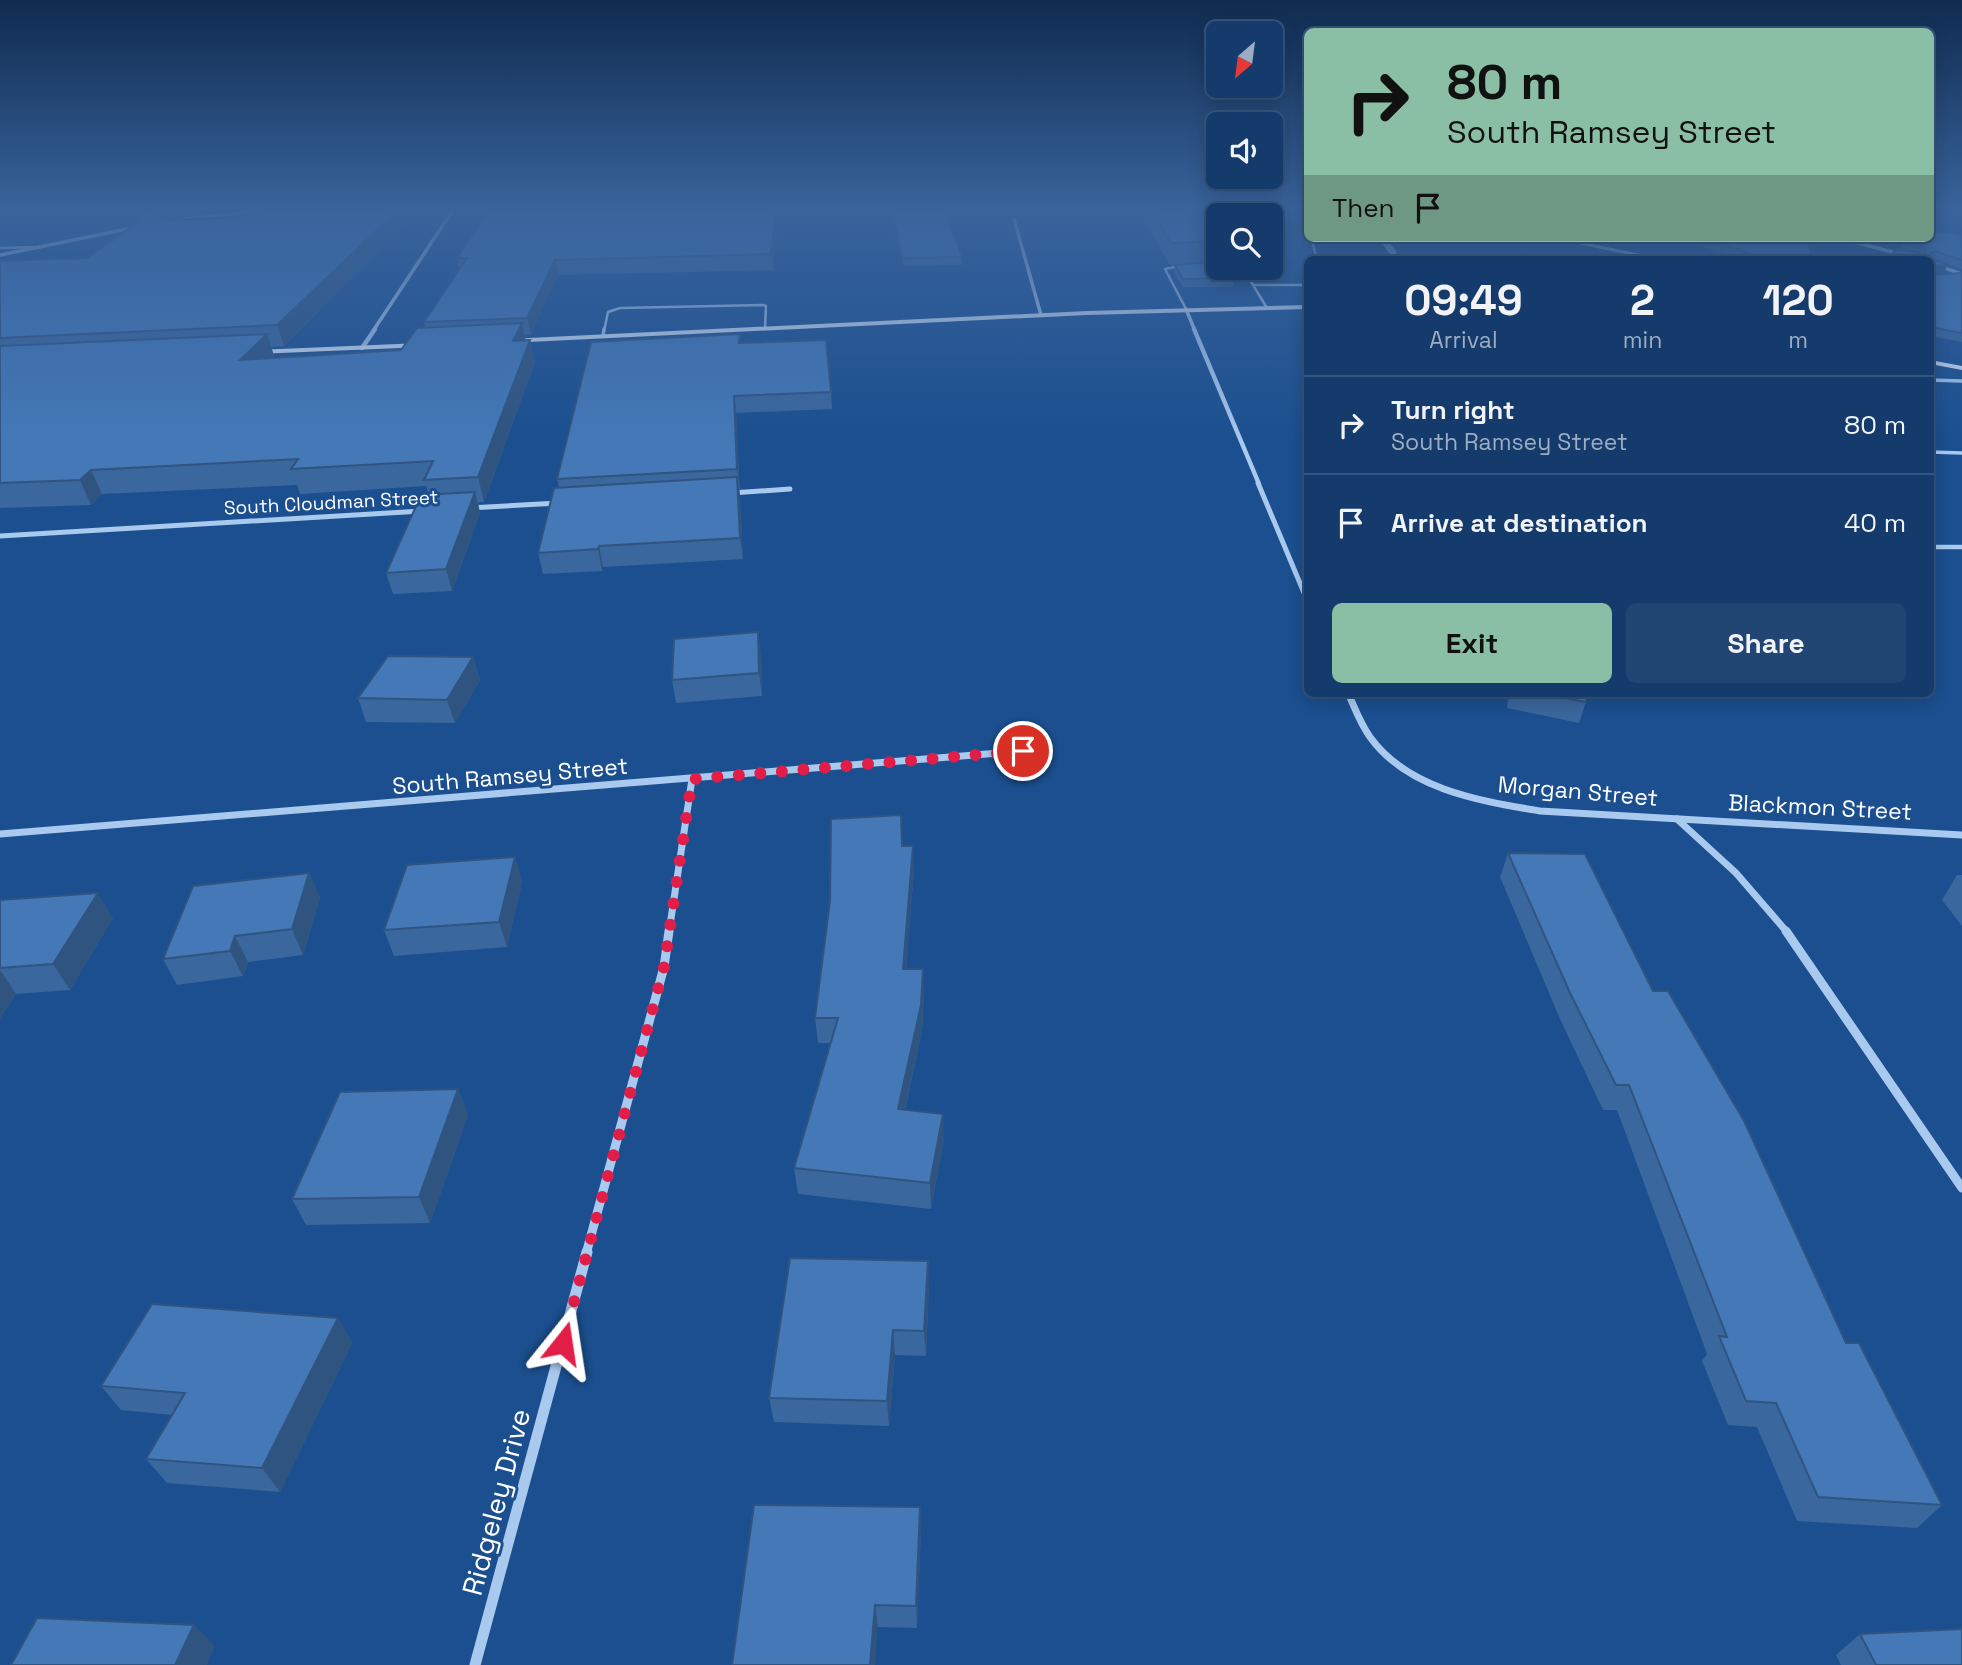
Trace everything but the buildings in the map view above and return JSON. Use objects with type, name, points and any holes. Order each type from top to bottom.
[{"type":"street","points":[[362,348],[402,288]]},
{"type":"street","points":[[1033,288],[1041,315]]},
{"type":"street","points":[[496,341],[1041,315],[1304,307]]},
{"type":"street","points":[[1186,309],[1304,593]]},
{"type":"street","points":[[250,353],[429,344]]},
{"type":"street","points":[[1934,363],[1962,368]]},
{"type":"street","points":[[723,493],[790,489]]},
{"type":"street","name":"South Cloudman Street","points":[[454,509],[562,502]]},
{"type":"street","name":"South Cloudman Street","points":[[0,536],[427,510]]},
{"type":"street","name":"Morgan Street","points":[[1350,697],[1371,739],[1384,752],[1417,776],[1462,796],[1540,811],[1676,818],[1736,873],[1793,939],[1962,1188]]},
{"type":"street","name":"South Ramsey Street","points":[[0,834],[1023,751]]},
{"type":"street","name":"Ridgeley Drive","points":[[475,1665],[664,967],[692,779]]},
{"type":"street","name":"Blackmon Street","points":[[1676,818],[1962,835]]},
{"type":"lane","points":[[1175,288],[1186,309]]},
{"type":"lane","points":[[1255,288],[1267,308]]},
{"type":"lane","points":[[603,336],[608,312],[620,308],[763,305],[766,306],[765,328]]},
{"type":"lane","points":[[1934,380],[1962,381]]},
{"type":"lane","points":[[1934,452],[1962,453]]},
{"type":"lane","points":[[1934,547],[1962,547]]},
{"type":"route","points":[[563,1343],[664,967],[692,779],[1023,751]]}]
